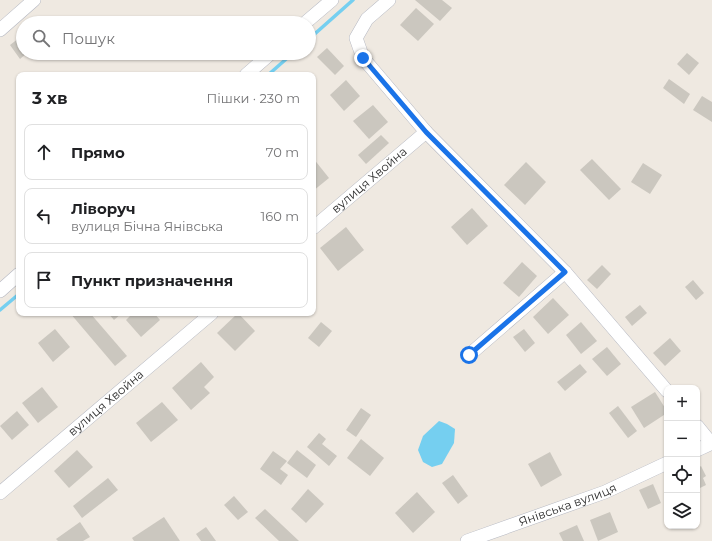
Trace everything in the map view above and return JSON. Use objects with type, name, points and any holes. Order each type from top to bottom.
[{"type":"street","points":[[0,30],[34,0]]},
{"type":"street","points":[[313,16],[332,0]]},
{"type":"street","points":[[389,0],[367,19],[356,38],[363,58],[426,132],[565,272],[664,388]]},
{"type":"street","points":[[249,72],[263,60]]},
{"type":"street","name":"вулиця Хвойна","points":[[316,225],[426,132]]},
{"type":"street","points":[[469,355],[565,272]]},
{"type":"street","points":[[0,290],[16,277]]},
{"type":"street","name":"вулиця Хвойна","points":[[0,493],[208,316]]},
{"type":"street","points":[[700,429],[712,443],[700,449]]},
{"type":"street","name":"Янівська вулиця","points":[[467,541],[605,492],[664,465]]},
{"type":"water","points":[[439,421],[455,429],[454,443],[442,464],[432,467],[423,462],[418,450],[423,436]]},
{"type":"building","points":[[415,0],[442,0],[452,8],[440,21]]},
{"type":"building","points":[[416,8],[434,24],[418,41],[400,25]]},
{"type":"building","points":[[16,40],[16,53],[10,45]]},
{"type":"building","points":[[327,48],[344,66],[335,75],[317,57]]},
{"type":"building","points":[[687,53],[699,63],[689,75],[677,64]]},
{"type":"building","points":[[669,79],[690,94],[684,104],[663,88]]},
{"type":"building","points":[[346,80],[360,96],[344,111],[330,95]]},
{"type":"building","points":[[702,96],[712,102],[712,122],[693,110]]},
{"type":"building","points":[[373,105],[388,122],[369,139],[353,121]]},
{"type":"building","points":[[381,135],[389,143],[366,164],[358,155]]},
{"type":"building","points":[[592,159],[621,189],[609,200],[580,170]]},
{"type":"building","points":[[316,162],[329,178],[316,189]]},
{"type":"building","points":[[526,162],[546,182],[525,205],[504,185]]},
{"type":"building","points":[[643,163],[662,175],[650,194],[631,182]]},
{"type":"building","points":[[472,208],[488,226],[467,245],[451,227]]},
{"type":"building","points":[[346,227],[364,250],[338,271],[320,248]]},
{"type":"building","points":[[522,262],[537,276],[519,297],[503,283]]},
{"type":"building","points":[[602,265],[611,274],[597,289],[587,280]]},
{"type":"building","points":[[693,280],[704,293],[696,300],[685,287]]},
{"type":"building","points":[[553,298],[569,315],[548,334],[533,317]]},
{"type":"building","points":[[640,305],[647,313],[632,326],[625,317]]},
{"type":"building","points":[[73,316],[93,316],[127,356],[115,366]]},
{"type":"building","points":[[111,316],[119,316],[114,320]]},
{"type":"building","points":[[130,316],[157,316],[160,320],[141,337],[126,320]]},
{"type":"building","points":[[235,316],[241,316],[255,331],[235,351],[217,333]]},
{"type":"building","points":[[321,322],[332,331],[319,347],[308,338]]},
{"type":"building","points":[[581,322],[597,341],[581,354],[566,335]]},
{"type":"building","points":[[55,329],[70,347],[53,362],[38,343]]},
{"type":"building","points":[[524,329],[535,343],[525,352],[513,337]]},
{"type":"building","points":[[670,338],[681,351],[665,366],[653,353]]},
{"type":"building","points":[[607,347],[621,364],[607,376],[592,359]]},
{"type":"building","points":[[201,362],[214,377],[204,387],[210,393],[191,410],[172,388]]},
{"type":"building","points":[[580,364],[587,372],[565,391],[557,382]]},
{"type":"building","points":[[42,387],[58,407],[38,423],[22,403]]},
{"type":"building","points":[[655,392],[664,406],[664,415],[644,428],[631,407]]},
{"type":"building","points":[[162,402],[178,420],[151,442],[136,423]]},
{"type":"building","points":[[618,406],[637,431],[628,438],[609,413]]},
{"type":"building","points":[[361,408],[371,415],[356,437],[346,430]]},
{"type":"building","points":[[17,411],[29,425],[12,440],[0,426]]},
{"type":"building","points":[[319,433],[326,439],[322,444],[337,456],[329,466],[307,447]]},
{"type":"building","points":[[361,439],[384,458],[370,476],[347,458]]},
{"type":"building","points":[[77,450],[93,467],[69,488],[54,471]]},
{"type":"building","points":[[297,450],[316,465],[307,478],[287,463]]},
{"type":"building","points":[[273,451],[287,461],[280,469],[288,475],[281,485],[260,469]]},
{"type":"building","points":[[550,452],[562,475],[541,487],[528,464]]},
{"type":"building","points":[[701,466],[706,476],[703,478],[706,485],[700,488]]},
{"type":"building","points":[[453,475],[468,496],[458,504],[442,483]]},
{"type":"building","points":[[108,478],[118,490],[82,518],[73,506]]},
{"type":"building","points":[[653,484],[661,503],[648,509],[639,490]]},
{"type":"building","points":[[308,489],[324,504],[306,523],[291,509]]},
{"type":"building","points":[[417,492],[435,512],[413,533],[395,513]]},
{"type":"building","points":[[234,496],[248,512],[238,520],[224,505]]},
{"type":"building","points":[[265,509],[299,541],[279,541],[255,518]]},
{"type":"building","points":[[610,512],[618,532],[598,541],[590,520]]},
{"type":"building","points":[[164,517],[180,541],[134,541],[132,538]]},
{"type":"building","points":[[80,522],[90,537],[83,541],[58,541],[56,539]]},
{"type":"building","points":[[577,525],[584,541],[563,541],[559,533]]},
{"type":"building","points":[[206,527],[216,541],[201,541],[196,534]]},
{"type":"waterway","points":[[316,33],[353,0]]},
{"type":"waterway","points":[[271,72],[285,60]]},
{"type":"waterway","points":[[0,310],[16,297]]},
{"type":"route","points":[[363,58],[426,132],[565,272],[469,355]]}]
